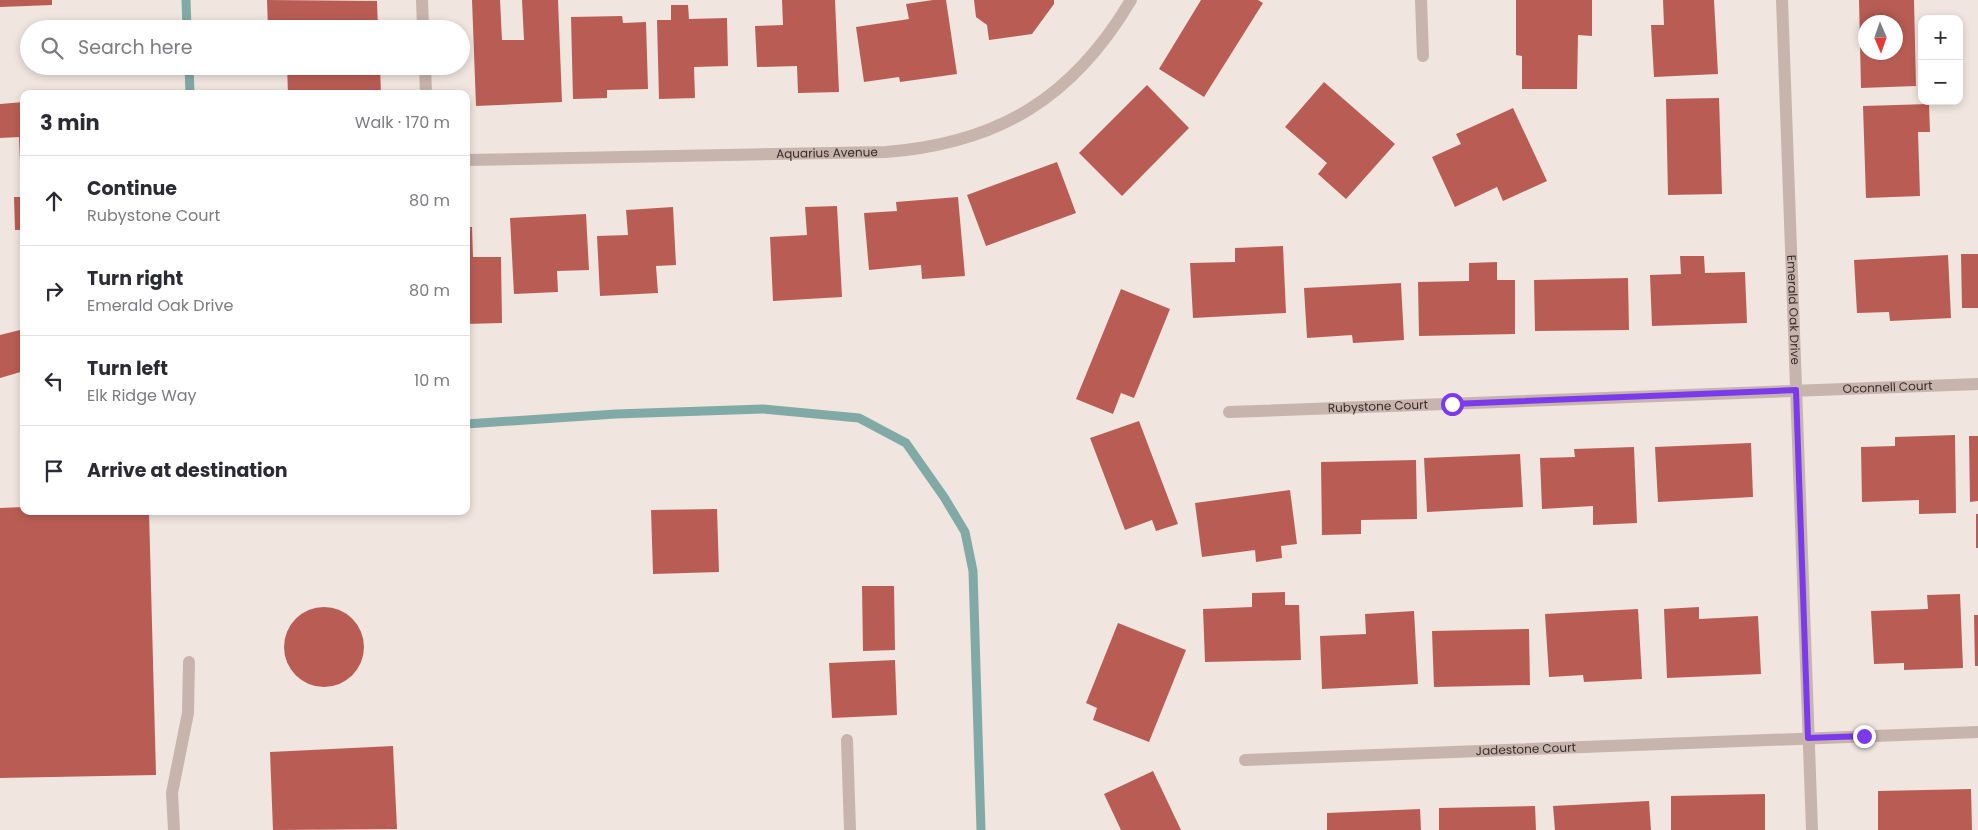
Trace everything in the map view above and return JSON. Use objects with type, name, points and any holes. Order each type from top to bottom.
[{"type":"street","points":[[422,0],[423,20]]},
{"type":"street","name":"Aquarius Avenue","points":[[470,160],[886,152],[920,149],[954,142],[984,132],[1015,118],[1044,100],[1071,78],[1094,54],[1116,26],[1130,0]]},
{"type":"street","points":[[1421,0],[1423,56]]},
{"type":"street","name":"Emerald Oak Drive","points":[[1782,0],[1812,830]]},
{"type":"street","points":[[425,75],[426,90]]},
{"type":"street","name":"Oconnell Court","points":[[1796,390],[1978,384]]},
{"type":"street","name":"Rubystone Court","points":[[1229,412],[1796,390]]},
{"type":"street","points":[[174,830],[172,793],[188,713],[189,662]]},
{"type":"street","name":"Jadestone Court","points":[[1245,760],[1978,732]]},
{"type":"street","points":[[846,740],[850,830]]},
{"type":"building","points":[[0,0],[52,0],[52,5],[0,7]]},
{"type":"building","points":[[267,0],[377,1],[378,20],[268,20]]},
{"type":"building","points":[[472,0],[500,0],[502,40],[524,40],[522,0],[558,0],[562,102],[476,106]]},
{"type":"building","points":[[782,0],[835,0],[839,92],[798,93],[797,66],[757,67],[755,26],[783,25]]},
{"type":"building","points":[[946,0],[957,74],[900,82],[899,77],[864,82],[856,27],[909,19],[906,4]]},
{"type":"building","points":[[974,0],[1054,0],[1054,4],[1032,34],[989,40],[987,25],[976,17]]},
{"type":"building","points":[[1201,0],[1258,0],[1263,3],[1204,97],[1159,69]]},
{"type":"building","points":[[1516,0],[1592,0],[1592,36],[1578,35],[1577,89],[1522,89],[1522,56],[1516,55]]},
{"type":"building","points":[[1663,0],[1714,0],[1718,74],[1654,77],[1651,25],[1664,25]]},
{"type":"building","points":[[1859,0],[1914,0],[1916,86],[1861,88],[1860,60],[1903,60],[1903,15],[1859,15]]},
{"type":"building","points":[[671,5],[688,5],[689,19],[727,18],[728,66],[694,67],[695,98],[659,99],[657,20],[671,20]]},
{"type":"building","points":[[622,16],[623,23],[646,22],[648,89],[607,90],[607,98],[573,99],[571,17]]},
{"type":"building","points":[[287,75],[380,75],[381,90],[288,90]]},
{"type":"building","points":[[1324,82],[1395,144],[1346,199],[1318,174],[1327,163],[1285,127]]},
{"type":"building","points":[[1147,85],[1189,128],[1122,196],[1079,153]]},
{"type":"building","points":[[1719,98],[1722,194],[1668,195],[1666,99]]},
{"type":"building","points":[[20,102],[20,162],[19,137],[0,138],[0,104]]},
{"type":"building","points":[[1929,105],[1930,132],[1918,132],[1920,196],[1866,198],[1863,106]]},
{"type":"building","points":[[1513,108],[1547,181],[1503,201],[1497,187],[1455,207],[1432,157],[1461,144],[1456,134]]},
{"type":"building","points":[[1057,162],[1076,213],[986,246],[967,195]]},
{"type":"building","points":[[14,197],[20,197],[20,230],[15,230]]},
{"type":"building","points":[[958,197],[965,276],[922,279],[921,265],[869,270],[864,213],[897,211],[896,202]]},
{"type":"building","points":[[837,206],[842,297],[773,301],[770,237],[807,235],[805,207]]},
{"type":"building","points":[[673,207],[676,265],[656,266],[658,293],[600,296],[597,236],[628,235],[626,210]]},
{"type":"building","points":[[586,214],[589,270],[557,271],[558,292],[514,294],[510,218]]},
{"type":"building","points":[[470,227],[472,227],[473,257],[501,257],[502,323],[470,324]]},
{"type":"building","points":[[1283,246],[1286,313],[1193,318],[1190,263],[1235,262],[1235,248]]},
{"type":"building","points":[[1961,254],[1978,254],[1978,308],[1962,308]]},
{"type":"building","points":[[1948,255],[1951,318],[1890,321],[1889,312],[1857,313],[1854,260]]},
{"type":"building","points":[[1680,256],[1704,256],[1705,273],[1745,272],[1747,323],[1652,326],[1650,275],[1681,274]]},
{"type":"building","points":[[1497,262],[1497,280],[1515,280],[1515,334],[1419,336],[1418,282],[1469,281],[1469,263]]},
{"type":"building","points":[[1628,278],[1629,330],[1535,331],[1534,280]]},
{"type":"building","points":[[1401,283],[1404,340],[1353,343],[1352,335],[1307,338],[1304,288]]},
{"type":"building","points":[[1121,289],[1170,309],[1134,398],[1121,393],[1113,414],[1076,399]]},
{"type":"building","points":[[20,330],[20,372],[0,378],[0,335]]},
{"type":"building","points":[[1139,421],[1178,524],[1156,531],[1152,520],[1125,530],[1090,438]]},
{"type":"building","points":[[1955,435],[1956,513],[1919,514],[1919,500],[1862,502],[1861,447],[1895,446],[1895,437]]},
{"type":"building","points":[[1969,436],[1978,436],[1978,501],[1970,502]]},
{"type":"building","points":[[1751,443],[1753,497],[1658,502],[1655,447]]},
{"type":"building","points":[[1634,447],[1637,523],[1593,525],[1593,506],[1542,509],[1540,458],[1575,457],[1574,449]]},
{"type":"building","points":[[1520,454],[1523,507],[1427,512],[1424,458]]},
{"type":"building","points":[[1416,460],[1417,519],[1361,520],[1361,534],[1322,535],[1321,462]]},
{"type":"building","points":[[1290,490],[1297,544],[1281,546],[1282,558],[1256,562],[1255,550],[1202,557],[1195,503]]},
{"type":"building","points":[[20,507],[20,515],[149,515],[156,775],[0,778],[0,508]]},
{"type":"building","points":[[717,509],[719,572],[653,574],[651,510]]},
{"type":"building","points":[[1976,514],[1978,514],[1978,548],[1976,548]]},
{"type":"building","points":[[862,586],[894,586],[895,650],[863,651]]},
{"type":"building","points":[[1285,592],[1285,605],[1299,605],[1301,660],[1205,662],[1203,609],[1252,607],[1252,593]]},
{"type":"building","points":[[1960,594],[1963,668],[1904,670],[1904,663],[1874,664],[1871,611],[1928,609],[1927,595]]},
{"type":"building","points":[[324,607],[339,610],[352,619],[361,632],[364,647],[361,662],[352,675],[339,684],[324,687],[309,684],[296,675],[287,662],[284,647],[287,632],[296,619],[309,610]]},
{"type":"building","points":[[1699,607],[1699,619],[1758,616],[1761,674],[1667,678],[1664,609]]},
{"type":"building","points":[[1638,609],[1642,679],[1584,682],[1583,675],[1549,677],[1545,614]]},
{"type":"building","points":[[1414,611],[1418,684],[1322,689],[1320,636],[1366,634],[1365,614]]},
{"type":"building","points":[[1974,615],[1978,615],[1978,666],[1975,666]]},
{"type":"building","points":[[1118,623],[1186,650],[1149,742],[1093,720],[1097,708],[1086,703]]},
{"type":"building","points":[[1529,629],[1530,685],[1434,687],[1432,631]]},
{"type":"building","points":[[895,660],[897,715],[832,718],[829,663]]},
{"type":"building","points":[[393,746],[397,829],[273,830],[270,752]]},
{"type":"building","points":[[1153,771],[1181,830],[1121,830],[1104,794]]},
{"type":"building","points":[[1971,789],[1972,830],[1878,830],[1878,791]]},
{"type":"building","points":[[1765,794],[1765,830],[1671,830],[1671,796]]},
{"type":"building","points":[[1649,801],[1651,830],[1555,830],[1553,806]]},
{"type":"building","points":[[1535,806],[1536,830],[1439,830],[1439,808]]},
{"type":"building","points":[[1420,809],[1421,830],[1327,830],[1327,813]]},
{"type":"waterway","points":[[186,0],[187,20]]},
{"type":"waterway","points":[[189,75],[190,90]]},
{"type":"waterway","points":[[470,424],[616,414],[763,409],[859,418],[906,443],[944,497],[965,532],[973,571],[981,830]]},
{"type":"route","points":[[1452,404],[1796,390],[1808,738],[1864,736]]}]
